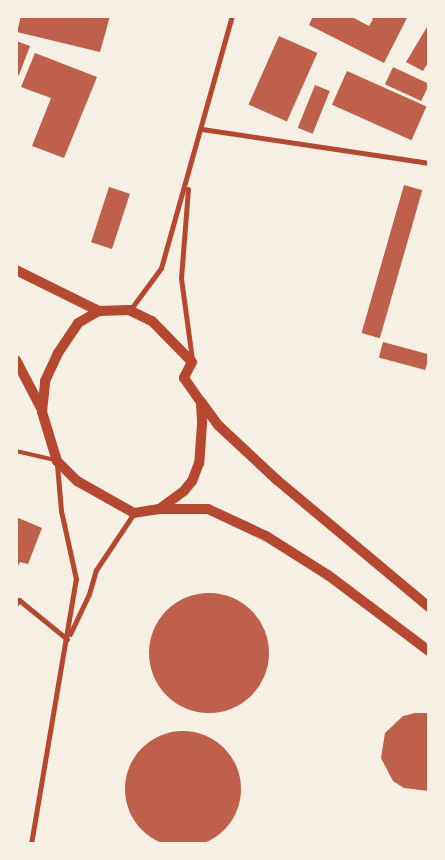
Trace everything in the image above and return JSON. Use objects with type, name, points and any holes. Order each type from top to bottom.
[{"type":"main road","points":[[16,270],[99,311]]},
{"type":"main road","points":[[42,412],[45,381],[58,353],[78,323],[99,311],[129,310],[152,321],[192,362],[184,378],[218,425],[277,480],[429,607]]},
{"type":"main road","points":[[16,360],[42,412],[57,461],[77,481],[134,513],[159,509],[208,510],[266,536],[328,575],[429,651]]},
{"type":"main road","points":[[159,509],[184,491],[199,463],[201,402]]},
{"type":"street","points":[[129,310],[161,268],[190,174],[232,16]]},
{"type":"street","points":[[202,129],[429,163]]},
{"type":"street","points":[[190,174],[181,240],[180,278],[192,362]]},
{"type":"street","points":[[31,844],[76,579],[61,511],[57,461]]},
{"type":"street","points":[[67,639],[89,594],[96,570],[134,513]]},
{"type":"street","points":[[17,600],[67,639]]},
{"type":"lane","points":[[16,450],[57,461]]},
{"type":"building","points":[[21,16],[110,16],[100,52],[17,32]]},
{"type":"building","points":[[313,16],[350,16],[369,26],[373,19],[368,16],[408,16],[384,63],[309,25]]},
{"type":"building","points":[[427,27],[429,61],[423,71],[406,62]]},
{"type":"building","points":[[279,36],[317,53],[287,122],[248,105]]},
{"type":"building","points":[[16,41],[30,46],[19,75],[16,74]]},
{"type":"building","points":[[35,53],[97,77],[64,158],[32,146],[51,98],[21,87]]},
{"type":"building","points":[[393,67],[429,84],[421,101],[385,84]]},
{"type":"building","points":[[347,71],[426,106],[411,140],[332,105]]},
{"type":"building","points":[[315,85],[330,91],[313,134],[298,128]]},
{"type":"building","points":[[404,185],[422,190],[380,338],[362,333]]},
{"type":"building","points":[[109,187],[130,194],[112,249],[91,242]]},
{"type":"building","points":[[383,342],[429,354],[425,370],[379,357]]},
{"type":"building","points":[[16,517],[42,528],[28,564],[20,562],[16,570]]},
{"type":"building","points":[[209,593],[232,597],[252,610],[265,630],[269,653],[265,676],[252,696],[232,709],[209,713],[186,709],[166,696],[153,676],[149,653],[153,630],[166,610],[186,597]]},
{"type":"building","points":[[415,713],[429,713],[429,791],[404,788],[393,781],[381,758],[385,733],[403,716]]},
{"type":"building","points":[[183,731],[205,735],[215,740],[224,748],[232,757],[237,767],[241,789],[237,811],[232,821],[224,830],[215,838],[205,843],[183,847],[161,843],[151,838],[142,830],[134,821],[129,811],[125,789],[129,767],[134,757],[142,748],[151,740],[161,735]]}]
